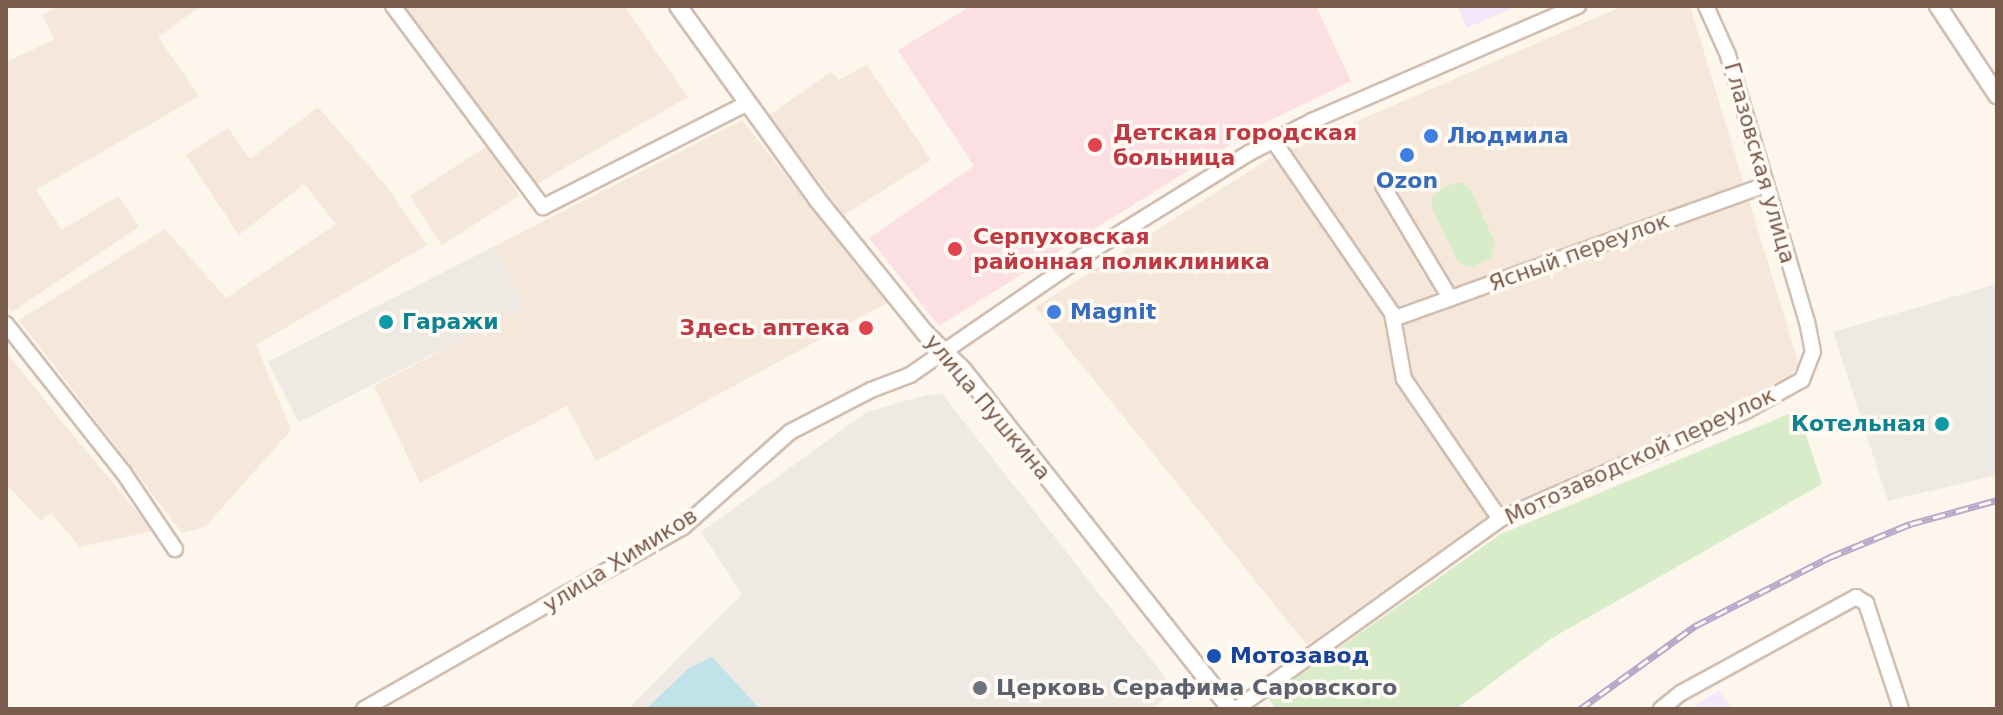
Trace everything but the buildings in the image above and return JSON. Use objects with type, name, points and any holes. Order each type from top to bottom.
[{"type":"street","points":[[393,6],[543,207],[746,104]]},
{"type":"street","name":"улица Пушкина","points":[[678,6],[746,104],[826,210],[1234,709]]},
{"type":"street","name":"улица Химиков","points":[[364,709],[683,527],[790,432],[871,390],[910,375],[1083,256],[1273,140],[1578,6]]},
{"type":"street","name":"Глазовская улица","points":[[1706,6],[1728,55],[1807,322]]},
{"type":"street","points":[[1938,6],[1997,95]]},
{"type":"street","points":[[1273,140],[1393,319],[1404,379],[1500,519]]},
{"type":"street","name":"Ясный переулок","points":[[1393,319],[1765,185]]},
{"type":"street","points":[[1383,186],[1450,298]]},
{"type":"street","name":"Мотозаводской переулок","points":[[1234,709],[1500,519],[1746,411],[1802,380],[1813,352],[1807,322]]},
{"type":"street","points":[[6,324],[123,472],[175,549]]},
{"type":"street","points":[[1661,709],[1681,693],[1856,597],[1866,603],[1901,709]]},
{"type":"shaded area","points":[[60,6],[201,6],[158,37],[199,96],[36,190],[62,230],[118,196],[139,227],[12,312],[6,304],[6,62],[55,39],[42,15]]},
{"type":"shaded area","points":[[402,6],[624,6],[688,97],[535,185]]},
{"type":"shaded area","name":"Детская городская больница","points":[[971,6],[1316,6],[1351,81],[1263,124],[939,326],[869,238],[974,166],[898,50]]},
{"type":"shaded area","points":[[1457,6],[1517,6],[1467,28]]},
{"type":"shaded area","points":[[1623,6],[1690,6],[1799,365],[1782,384],[1486,517],[1307,645],[1035,307],[1267,160]]},
{"type":"shaded area","points":[[867,65],[931,160],[844,215],[769,115],[831,72],[839,80]]},
{"type":"shaded area","points":[[318,107],[387,187],[427,245],[256,345],[291,430],[205,527],[182,533],[19,320],[165,229],[226,298],[336,224],[304,184],[239,235],[186,155],[228,128],[250,159]]},
{"type":"shaded area","points":[[742,120],[887,303],[596,461],[567,406],[420,483],[374,386],[526,306],[495,246]]},
{"type":"shaded area","points":[[487,146],[519,195],[442,246],[410,196]]},
{"type":"shaded area","points":[[495,246],[526,307],[299,422],[268,362]]},
{"type":"shaded area","points":[[1997,284],[1997,475],[1888,501],[1833,332]]},
{"type":"shaded area","points":[[6,351],[153,531],[80,547],[51,513],[41,521],[6,484]]},
{"type":"shaded area","points":[[942,394],[1175,690],[1152,709],[628,709],[742,594],[701,532],[867,412],[926,395]]},
{"type":"shaded area","points":[[1719,691],[1733,709],[1689,709]]},
{"type":"green space","points":[[1454,183],[1463,183],[1471,190],[1495,243],[1491,258],[1472,267],[1462,265],[1456,258],[1432,208],[1432,198],[1438,190]]},
{"type":"green space","points":[[1798,410],[1822,484],[1552,638],[1456,709],[1276,709],[1268,698],[1501,534]]},
{"type":"water","points":[[712,657],[760,709],[646,709],[689,668]]},
{"type":"railway","points":[[1580,709],[1695,626],[1830,557],[1910,524],[1997,500]]},
{"type":"place","name":"Людмила","points":[[1431,136]]},
{"type":"place","name":"Детская городская больница","points":[[1095,145]]},
{"type":"place","name":"Ozon","points":[[1407,155]]},
{"type":"place","name":"Серпуховская районная поликлиника","points":[[955,249]]},
{"type":"place","name":"Magnit","points":[[1054,312]]},
{"type":"place","name":"Гаражи","points":[[386,322]]},
{"type":"place","name":"Здесь аптека","points":[[866,328]]},
{"type":"place","name":"Котельная","points":[[1942,424]]},
{"type":"place","name":"Мотозавод","points":[[1214,656]]},
{"type":"place","name":"Церковь Серафима Саровского","points":[[980,688]]}]
